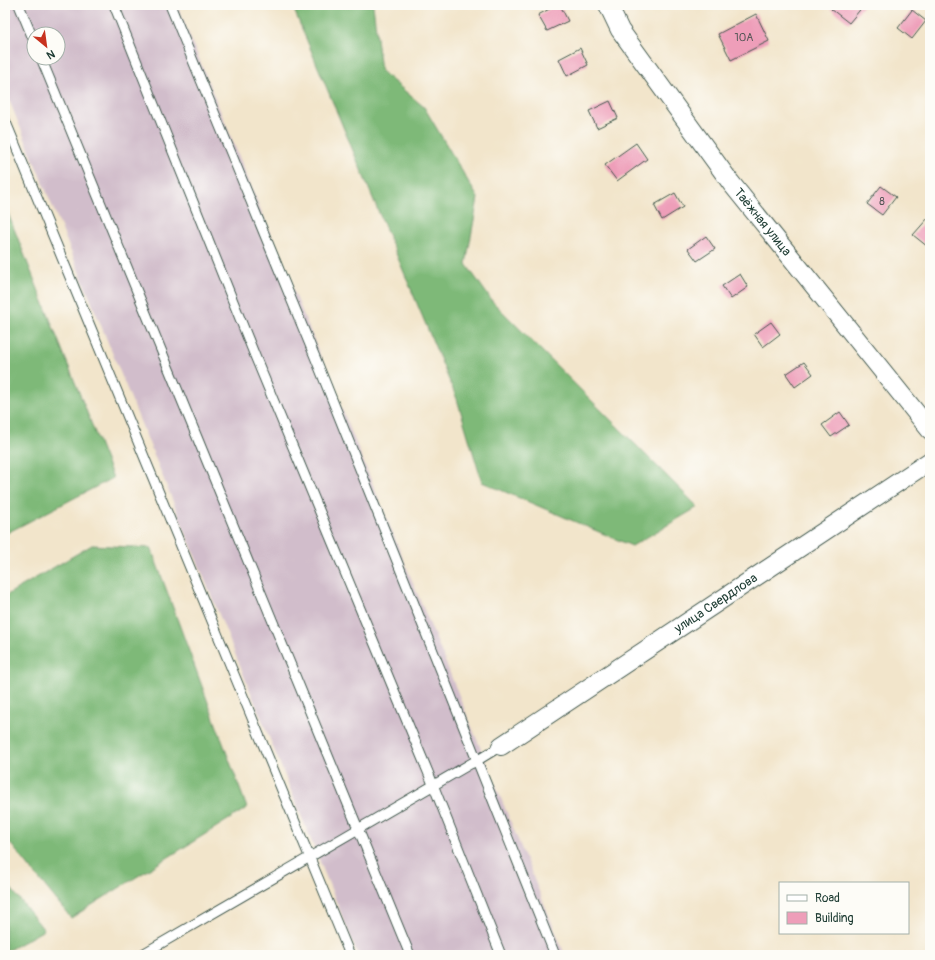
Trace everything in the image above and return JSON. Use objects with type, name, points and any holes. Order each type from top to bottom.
[{"type":"street","name":"Таёжная улица","points":[[608,5],[620,30],[730,183],[930,430]]},
{"type":"street","name":"улица Свердлова","points":[[501,746],[930,461]]},
{"type":"lane","points":[[19,5],[28,26]]},
{"type":"lane","points":[[114,5],[252,349],[433,785],[501,955]]},
{"type":"lane","points":[[170,5],[318,365],[555,955]]},
{"type":"lane","points":[[44,66],[410,955]]},
{"type":"lane","points":[[5,120],[350,955]]},
{"type":"lane","points":[[141,955],[501,746]]},
{"type":"shaded area","points":[[5,5],[177,5],[565,955],[358,955],[5,90]]},
{"type":"green space","points":[[292,5],[373,5],[381,71],[424,107],[478,198],[466,264],[492,301],[698,507],[632,546],[482,482],[457,399]]},
{"type":"green space","points":[[5,206],[113,478],[5,534]]},
{"type":"green space","points":[[92,545],[151,548],[247,808],[71,918],[5,837],[5,596]]},
{"type":"green space","points":[[5,881],[44,930],[5,952]]},
{"type":"building","points":[[557,5],[560,5],[568,21],[547,31],[538,15]]},
{"type":"building","points":[[835,5],[864,5],[849,23],[831,9]]},
{"type":"building","points":[[912,10],[926,21],[912,39],[898,28]]},
{"type":"building","points":[[756,14],[769,41],[731,60],[718,34]]},
{"type":"building","points":[[580,48],[588,65],[567,76],[559,59]]},
{"type":"building","points":[[610,101],[618,118],[597,128],[589,111]]},
{"type":"building","points":[[636,143],[647,159],[617,181],[605,165]]},
{"type":"building","points":[[881,186],[896,197],[882,215],[867,204]]},
{"type":"building","points":[[675,193],[683,207],[662,220],[654,205]]},
{"type":"building","points":[[928,218],[930,219],[930,244],[928,247],[913,235]]},
{"type":"building","points":[[706,236],[715,249],[697,261],[688,249]]},
{"type":"building","points":[[740,274],[748,287],[731,299],[722,286]]},
{"type":"building","points":[[771,322],[780,334],[763,347],[754,334]]},
{"type":"building","points":[[804,362],[813,374],[795,387],[786,374]]},
{"type":"building","points":[[840,412],[849,425],[831,437],[822,425]]}]
